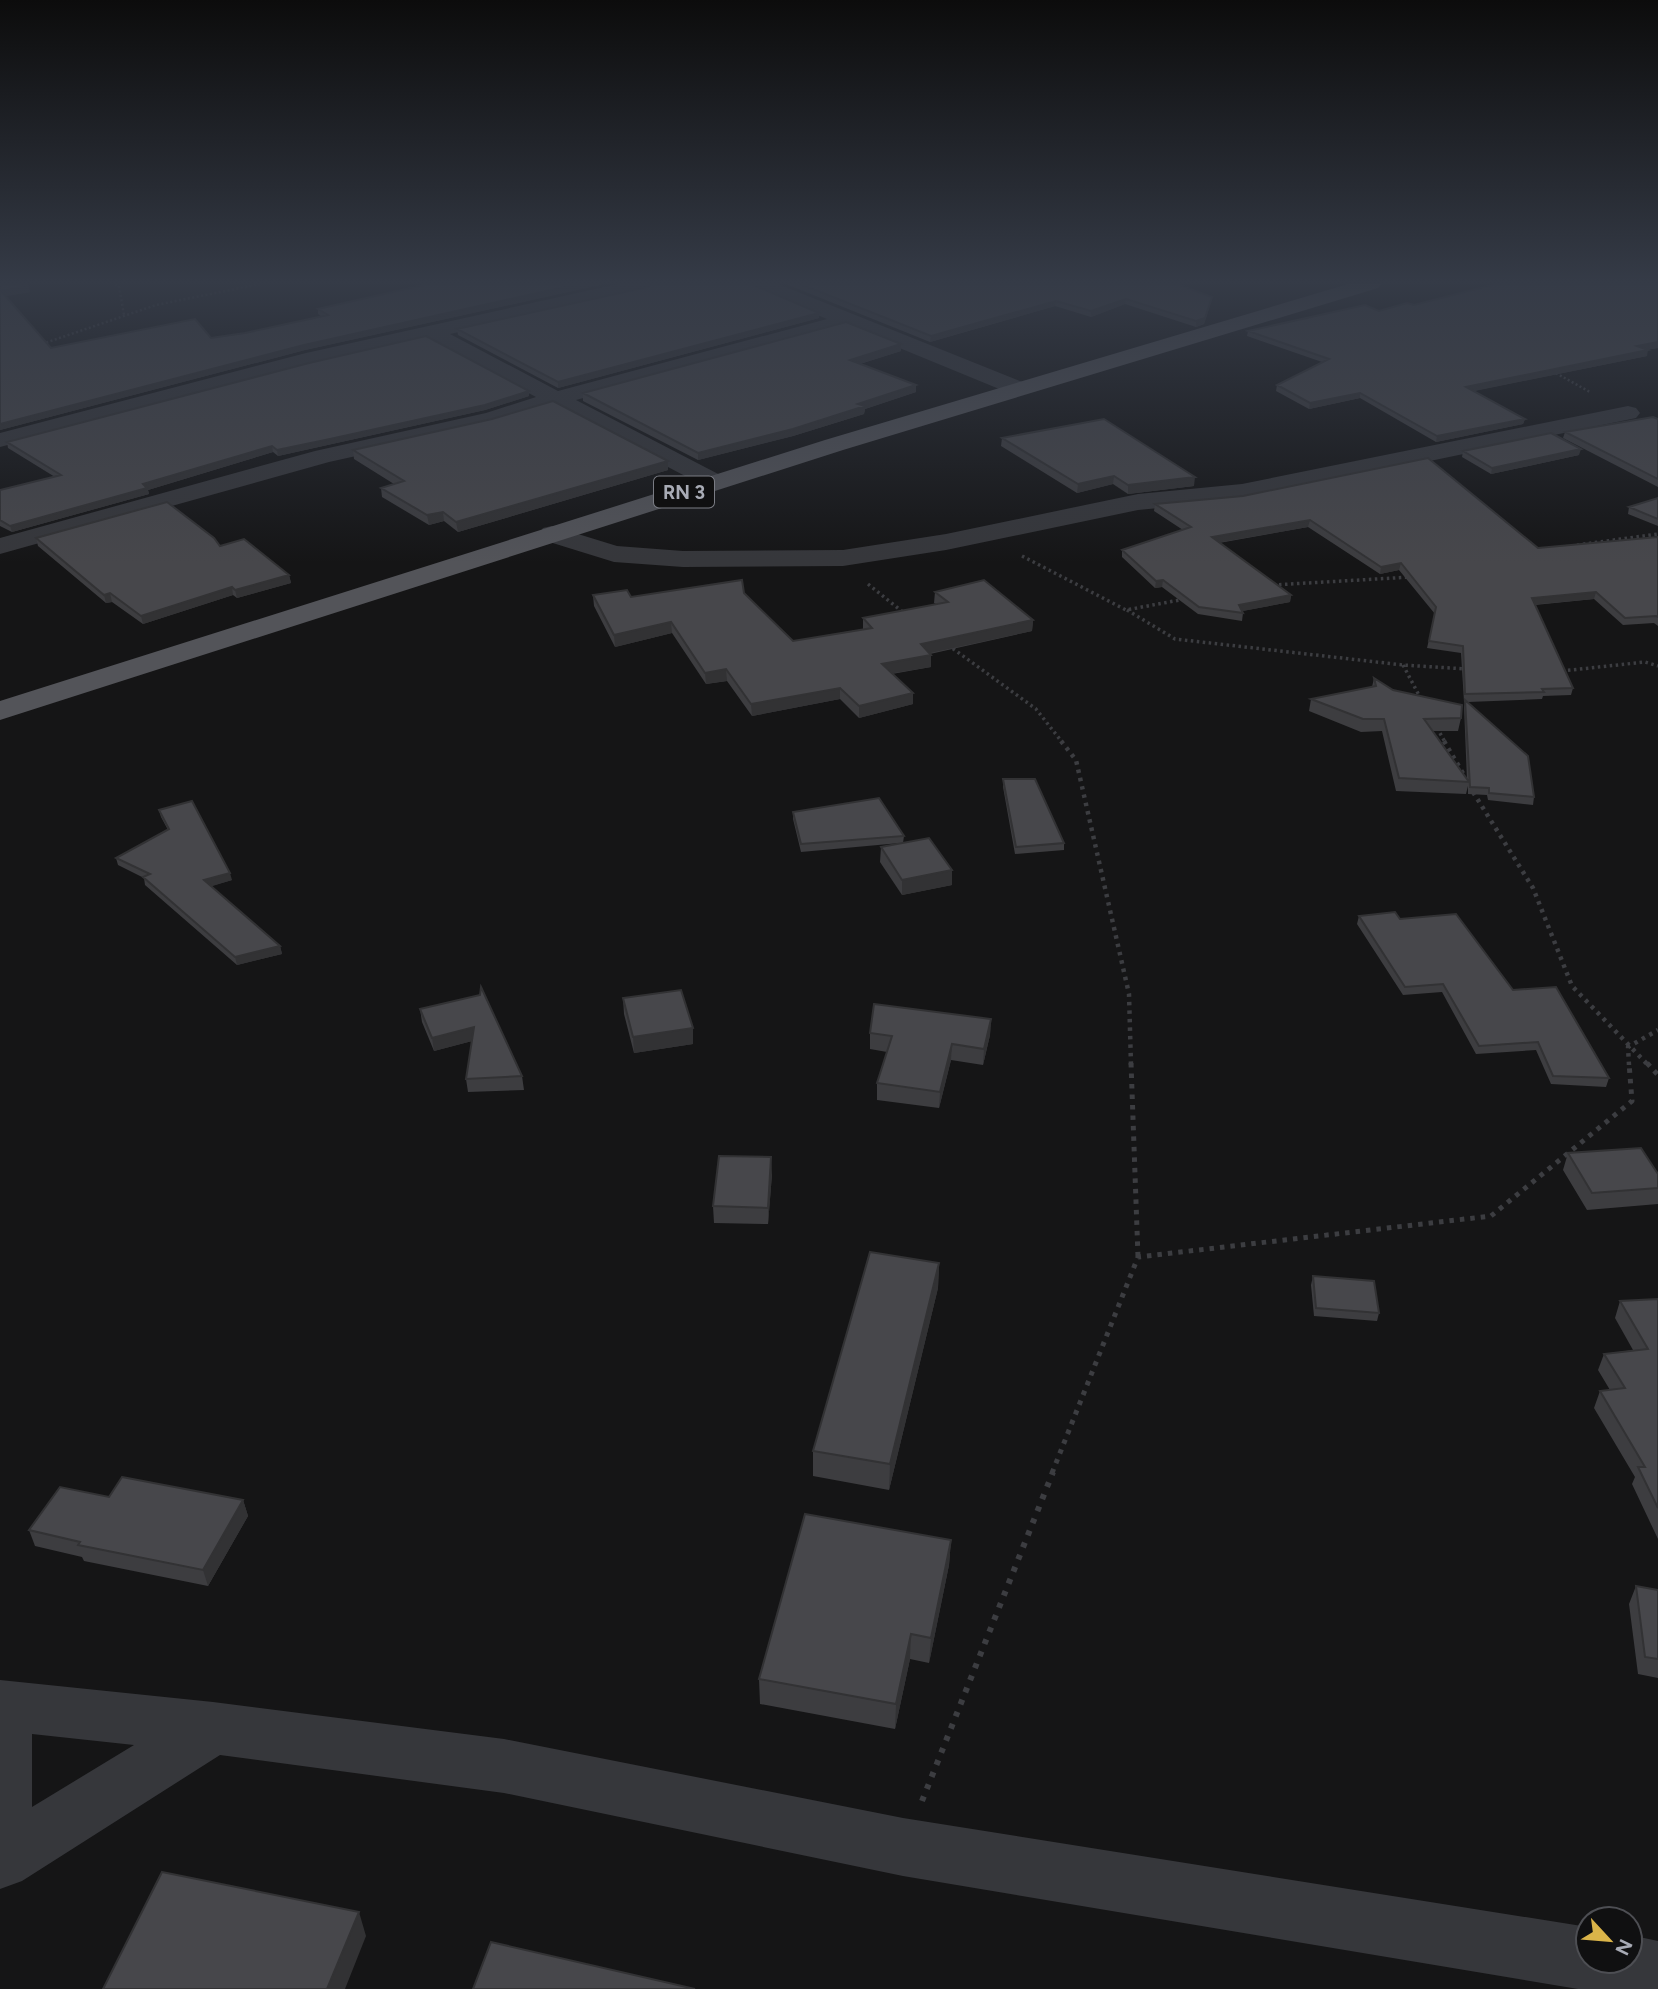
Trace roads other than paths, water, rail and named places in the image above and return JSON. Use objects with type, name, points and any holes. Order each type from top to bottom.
[{"type":"main road","name":"RN 3","points":[[0,711],[716,482],[1055,377]]},
{"type":"street","points":[[0,440],[242,377]]},
{"type":"street","points":[[513,377],[716,482]]},
{"type":"street","points":[[0,546],[324,456],[492,419],[636,377]]},
{"type":"street","points":[[989,377],[1017,388]]},
{"type":"street","points":[[552,534],[614,554],[683,559],[843,558],[946,542],[1138,502],[1242,492],[1307,480],[1488,440],[1628,413]]},
{"type":"street","points":[[1,1860],[2,1705],[213,1728],[505,1766],[904,1847],[1574,1957]]},
{"type":"street","points":[[1,1860],[213,1728]]}]
